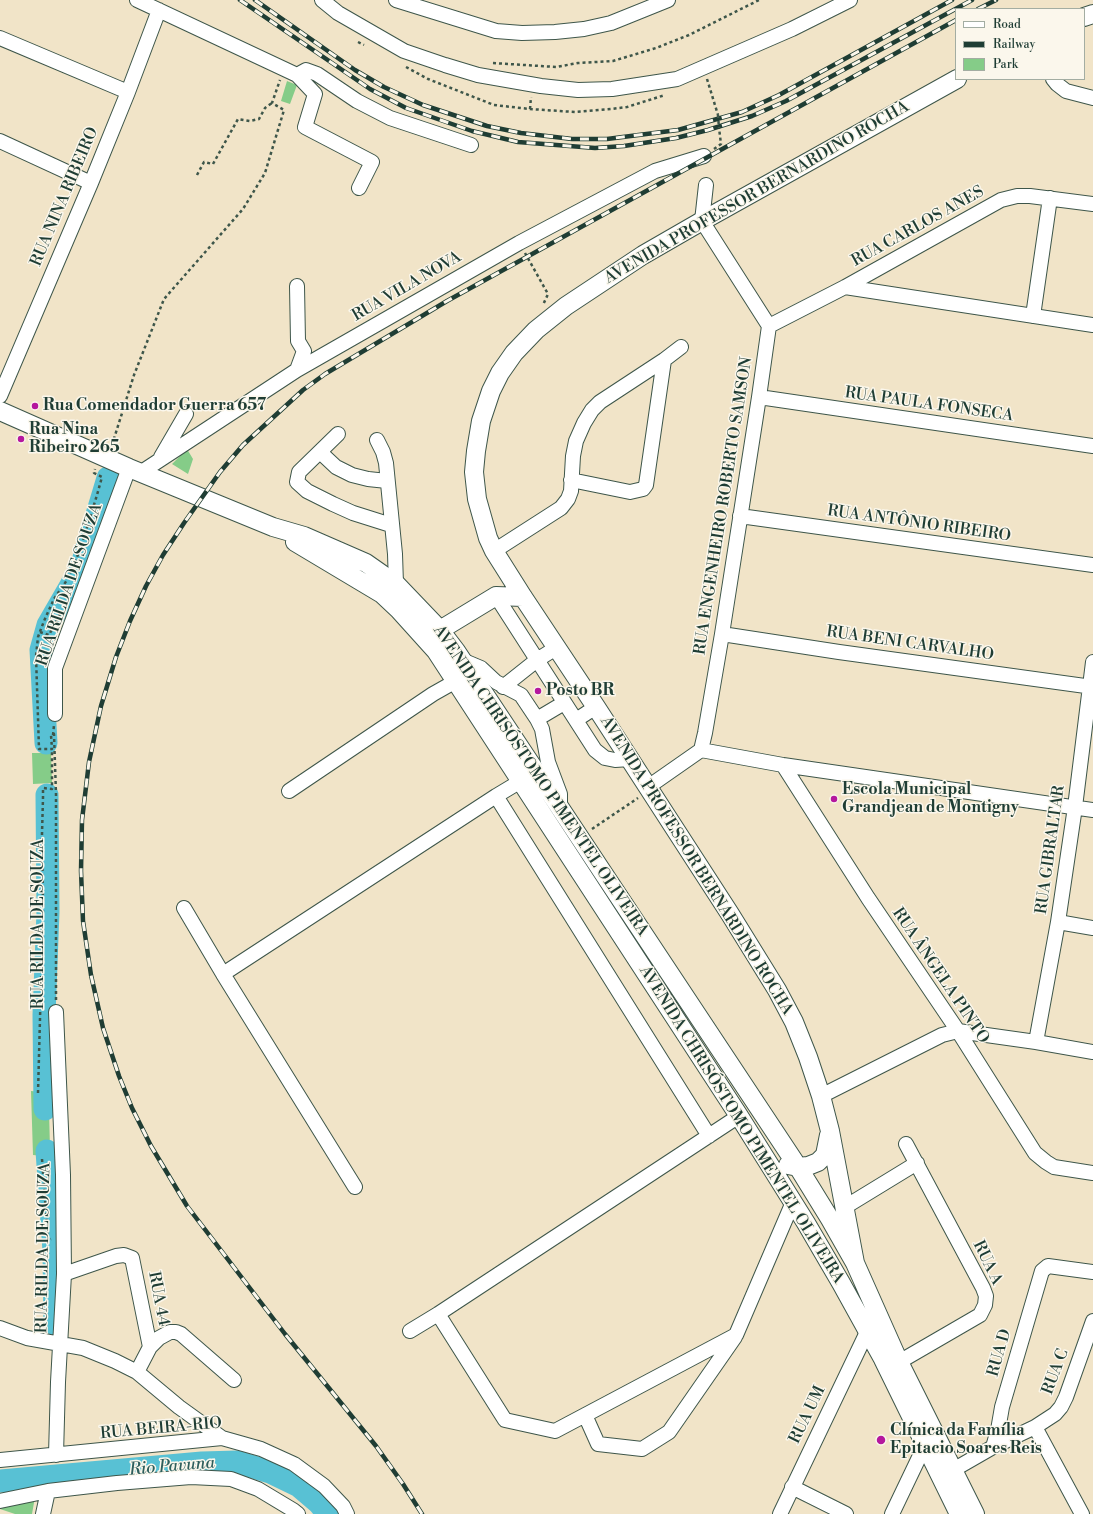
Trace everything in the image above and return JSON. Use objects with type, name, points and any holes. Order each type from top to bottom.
[{"type":"main road","name":"AVENIDA PROFESSOR BERNARDINO ROCHA","points":[[855,1263],[830,1130],[808,1057],[794,1022],[777,990],[730,914],[556,648],[494,550],[482,520],[477,499],[474,472],[481,421],[491,391],[500,373],[514,353],[547,321],[566,306],[624,268],[702,221],[955,80]]},
{"type":"main road","points":[[0,411],[131,469],[273,527]]},
{"type":"main road","name":"AVENIDA CHRISÓSTOMO PIMENTEL OLIVEIRA","points":[[273,527],[304,536],[348,554],[366,563],[396,584],[440,630],[462,660],[798,1167],[830,1218],[855,1263],[900,1362],[975,1514]]},
{"type":"main road","name":"AVENIDA CHRISÓSTOMO PIMENTEL OLIVEIRA","points":[[273,527],[300,546],[382,594],[399,610],[436,651],[743,1122],[793,1202],[868,1330],[959,1514]]},
{"type":"main road","points":[[496,596],[503,576],[504,567]]},
{"type":"main road","points":[[436,651],[436,640],[440,630],[496,596],[523,597]]},
{"type":"main road","points":[[743,1122],[764,1150],[777,1162],[798,1167],[808,1166],[818,1162],[825,1154],[830,1130]]},
{"type":"street","points":[[138,0],[297,74],[316,94],[305,127],[372,162],[359,188]]},
{"type":"street","points":[[322,0],[338,13],[404,50],[445,65],[476,74],[541,86],[578,90],[612,89],[677,79],[792,29],[850,0]]},
{"type":"street","points":[[396,0],[496,31],[522,33],[584,29],[611,23],[668,0]]},
{"type":"street","name":"RUA NINA RIBEIRO","points":[[0,396],[35,311],[91,183],[159,10]]},
{"type":"street","points":[[0,38],[128,92]]},
{"type":"street","points":[[297,74],[306,70],[317,74],[357,101],[390,118],[471,145]]},
{"type":"street","points":[[1054,80],[1066,91],[1093,98]]},
{"type":"street","points":[[0,141],[91,183]]},
{"type":"street","name":"RUA VILA NOVA","points":[[131,469],[160,459],[297,370],[520,243],[655,170],[704,156]]},
{"type":"street","points":[[706,185],[702,221],[769,326]]},
{"type":"street","name":"RUA CARLOS ANES","points":[[769,326],[845,287],[1001,200],[1016,196],[1050,198],[1093,204]]},
{"type":"street","points":[[1033,316],[1050,198]]},
{"type":"street","points":[[297,370],[304,351],[298,341],[298,286]]},
{"type":"street","points":[[845,287],[1093,324]]},
{"type":"street","name":"RUA ENGENHEIRO ROBERTO SAMSON","points":[[701,750],[722,634],[769,326]]},
{"type":"street","points":[[494,550],[561,508],[568,499],[576,441],[592,410],[606,398],[681,347]]},
{"type":"street","points":[[571,480],[630,492],[643,489],[646,485],[664,360]]},
{"type":"street","name":"RUA PAULA FONSECA","points":[[759,397],[1093,446]]},
{"type":"street","points":[[160,459],[186,414]]},
{"type":"street","points":[[338,434],[299,472],[297,482],[307,491],[333,504],[353,513],[391,525]]},
{"type":"street","points":[[378,440],[386,463],[395,554],[396,584]]},
{"type":"street","points":[[320,452],[336,466],[352,474],[368,479],[387,481]]},
{"type":"street","name":"RUA RILDA DE SOUZA","points":[[56,714],[55,668],[131,469]]},
{"type":"street","name":"RUA ANTÔNIO RIBEIRO","points":[[740,516],[1093,565]]},
{"type":"street","points":[[496,596],[595,750],[605,758],[615,760],[630,759]]},
{"type":"street","name":"RUA BENI CARVALHO","points":[[722,634],[1091,687]]},
{"type":"street","points":[[503,687],[537,660],[556,648]]},
{"type":"street","points":[[462,660],[481,668],[503,687],[513,690],[521,695],[537,719],[542,729],[548,762],[558,784],[560,809]]},
{"type":"street","name":"RUA GIBRALTAR","points":[[1036,1042],[1058,922],[1091,687],[1093,662]]},
{"type":"street","points":[[289,791],[433,694],[456,681]]},
{"type":"street","points":[[537,719],[564,703]]},
{"type":"street","points":[[576,720],[596,708]]},
{"type":"street","points":[[649,789],[701,750],[783,765],[1093,810]]},
{"type":"street","name":"RUA ÂNGELA PINTO","points":[[783,765],[868,898],[958,1031],[1035,1153],[1054,1167],[1093,1173]]},
{"type":"street","points":[[223,974],[521,781]]},
{"type":"street","points":[[496,796],[709,1136]]},
{"type":"street","points":[[184,908],[223,974],[355,1187]]},
{"type":"street","points":[[1058,922],[1093,928]]},
{"type":"street","name":"RUA RILDA DE SOUZA","points":[[56,1012],[63,1175],[64,1274],[56,1455]]},
{"type":"street","points":[[821,1096],[942,1035],[958,1031],[1093,1052]]},
{"type":"street","points":[[410,1331],[709,1136],[743,1122]]},
{"type":"street","name":"RUA A","points":[[900,1362],[980,1315],[985,1305],[986,1296],[906,1144]]},
{"type":"street","points":[[845,1207],[916,1163]]},
{"type":"street","points":[[585,1415],[598,1444],[642,1449],[669,1432],[736,1335],[793,1202]]},
{"type":"street","name":"RUA 44","points":[[64,1274],[116,1256],[124,1255],[132,1258],[150,1347]]},
{"type":"street","name":"RUA D","points":[[993,1447],[1002,1407],[1044,1268],[1048,1266],[1093,1272]]},
{"type":"street","points":[[438,1314],[505,1420],[555,1431],[736,1335]]},
{"type":"street","name":"RUA C","points":[[953,1470],[1055,1414],[1061,1407],[1066,1397],[1093,1321]]},
{"type":"street","points":[[0,1328],[27,1338],[83,1348],[98,1353],[137,1372],[222,1438]]},
{"type":"street","name":"RUA UM","points":[[780,1514],[868,1330]]},
{"type":"street","points":[[137,1372],[150,1347],[165,1334],[176,1332],[188,1340],[234,1380]]},
{"type":"street","points":[[1035,1426],[1082,1514]]},
{"type":"street","name":"RUA BEIRA-RIO","points":[[0,1460],[222,1438],[261,1449],[294,1464],[324,1486],[344,1506],[347,1514]]},
{"type":"street","points":[[892,1514],[925,1445]]},
{"type":"street","points":[[0,1501],[48,1492],[117,1483],[191,1477],[231,1478],[258,1489],[294,1513]]},
{"type":"street","points":[[792,1487],[846,1514]]},
{"type":"street","points":[[43,1514],[48,1492]]},
{"type":"path","points":[[476,74],[482,62],[556,67],[578,63],[614,61],[676,40],[759,0]]},
{"type":"path","points":[[197,175],[204,162],[213,164],[238,119],[250,122],[259,119],[265,108],[272,102],[284,68]]},
{"type":"path","points":[[702,68],[709,84],[718,115],[721,144],[704,156]]},
{"type":"path","points":[[103,457],[164,300],[243,209],[265,173],[284,110],[272,102]]},
{"type":"path","points":[[520,243],[548,294],[543,304],[547,321]]},
{"type":"path","name":"RUA RILDA DE SOUZA","points":[[56,1012],[56,807],[54,734],[51,735],[52,748],[39,749],[36,656],[40,632],[51,606],[67,580],[80,550],[102,477],[94,473],[103,457]]},
{"type":"path","points":[[40,632],[50,635]]},
{"type":"path","points":[[38,1093],[43,907],[42,798],[43,788],[52,789],[52,748]]},
{"type":"path","points":[[579,838],[649,789]]},
{"type":"path","points":[[42,1159],[48,1240]]},
{"type":"green space","points":[[287,81],[297,85],[290,104],[281,101]]},
{"type":"green space","points":[[187,449],[193,459],[188,474],[172,464]]},
{"type":"green space","points":[[32,753],[51,753],[52,783],[33,784]]},
{"type":"green space","points":[[31,1091],[41,1092],[42,1111],[49,1110],[50,1149],[43,1149],[43,1156],[33,1155]]},
{"type":"green space","points":[[35,1497],[32,1514],[15,1514],[0,1509],[0,1505]]},
{"type":"waterway","points":[[46,743],[41,650],[48,625],[81,568],[108,478]]},
{"type":"waterway","points":[[45,1109],[44,1015],[48,912],[47,795]]},
{"type":"waterway","points":[[47,1151],[54,1251],[55,1324]]},
{"type":"waterway","name":"Rio Pavuna","points":[[0,1481],[202,1463],[237,1462],[270,1472],[299,1486],[319,1503],[328,1514]]},
{"type":"railway","points":[[240,0],[370,89],[406,108],[472,131],[518,142],[595,148],[624,146],[676,138],[708,130],[752,116],[786,101],[955,9]]},
{"type":"railway","points":[[255,0],[355,70],[384,87],[423,105],[487,126],[521,133],[572,139],[607,139],[678,130],[742,112],[779,95],[952,0]]},
{"type":"railway","points":[[957,8],[972,0]]},
{"type":"railway","points":[[980,8],[996,0]]},
{"type":"railway","points":[[422,1514],[376,1446],[285,1334],[187,1206],[151,1146],[132,1108],[119,1076],[103,1028],[91,975],[83,921],[81,871],[82,820],[89,762],[101,706],[116,657],[146,586],[163,555],[184,523],[220,472],[243,445],[303,390],[325,374],[447,301],[955,21]]},
{"type":"place","name":"Rua Comendador Guerra 657","points":[[35,406]]},
{"type":"place","name":"Rua Nina Ribeiro 265","points":[[21,439]]},
{"type":"place","name":"Posto BR","points":[[538,691]]},
{"type":"place","name":"Escola Municipal Grandjean de Montigny","points":[[834,799]]},
{"type":"place","name":"Clínica da Família Epitacio Soares Reis","points":[[881,1440]]}]
